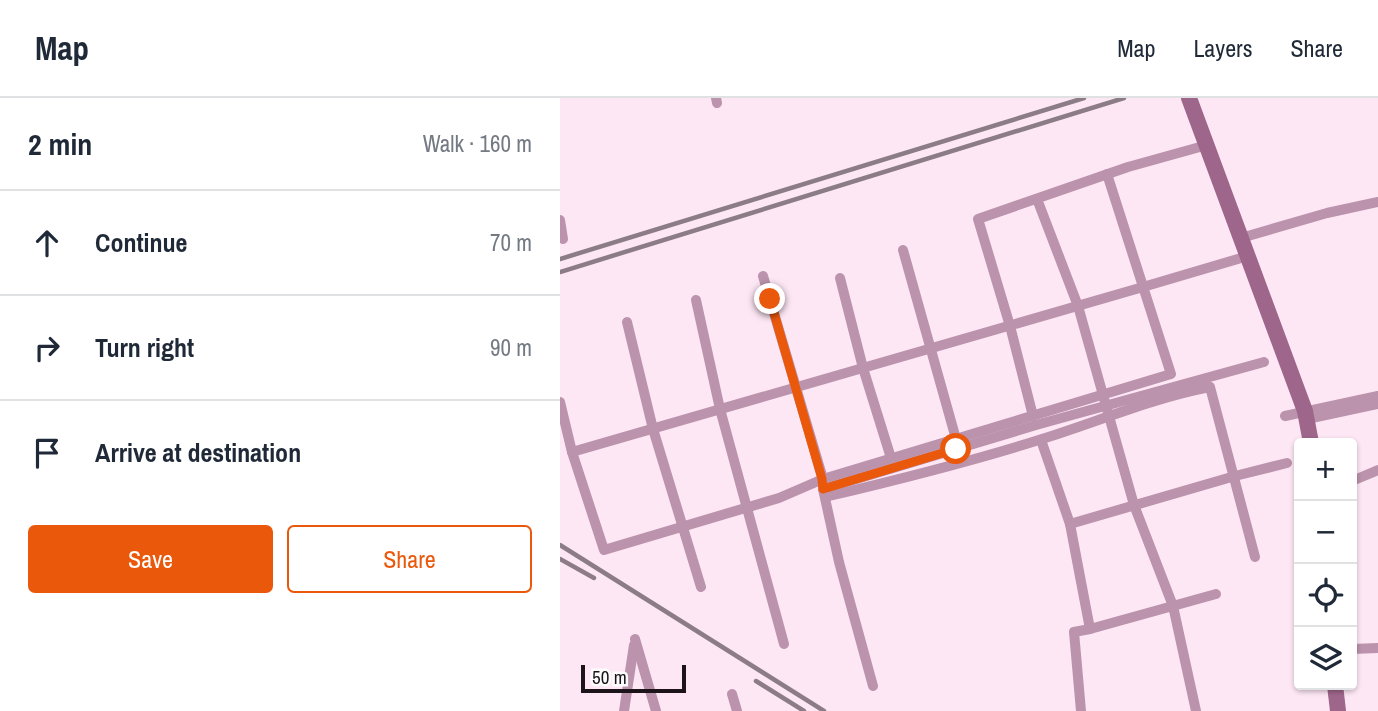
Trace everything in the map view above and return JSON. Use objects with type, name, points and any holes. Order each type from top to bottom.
[{"type":"street","points":[[1189,98],[1307,419],[1310,438]]},
{"type":"street","points":[[1033,416],[978,219],[1107,174],[1207,145]]},
{"type":"street","points":[[823,488],[891,458],[1171,374],[1107,174]]},
{"type":"street","points":[[1037,199],[1078,306],[1107,417],[1134,505],[1173,606],[1196,711]]},
{"type":"street","points":[[1241,238],[1327,213],[1378,202]]},
{"type":"street","points":[[560,220],[563,239]]},
{"type":"street","points":[[903,250],[956,439]]},
{"type":"street","points":[[572,452],[1248,256]]},
{"type":"street","points":[[763,276],[796,387],[873,686]]},
{"type":"street","points":[[840,278],[863,368],[891,458]]},
{"type":"street","points":[[696,300],[720,409],[784,644]]},
{"type":"street","points":[[627,322],[653,429],[701,587]]},
{"type":"street","points":[[560,402],[572,452],[604,550],[747,506],[823,488],[1036,425],[1265,362]]},
{"type":"street","points":[[823,488],[909,478],[1210,387],[1255,557]]},
{"type":"street","points":[[1285,416],[1378,396]]},
{"type":"street","points":[[1307,419],[1378,404]]},
{"type":"street","points":[[1041,440],[1069,524],[1090,629]]},
{"type":"street","points":[[1069,524],[1235,475],[1287,463]]},
{"type":"street","points":[[1357,479],[1378,470]]},
{"type":"street","points":[[1081,711],[1074,632],[1216,594]]},
{"type":"street","points":[[624,711],[635,639],[656,711]]},
{"type":"street","points":[[1357,649],[1378,648]]},
{"type":"street","points":[[1336,690],[1338,711]]},
{"type":"street","points":[[732,694],[737,711]]},
{"type":"railway","points":[[560,259],[1084,98]]},
{"type":"railway","points":[[560,272],[1124,98]]},
{"type":"railway","points":[[560,545],[824,711]]},
{"type":"railway","points":[[560,559],[594,578]]},
{"type":"railway","points":[[756,681],[804,711]]},
{"type":"route","points":[[770,299],[823,489],[956,449]]}]
